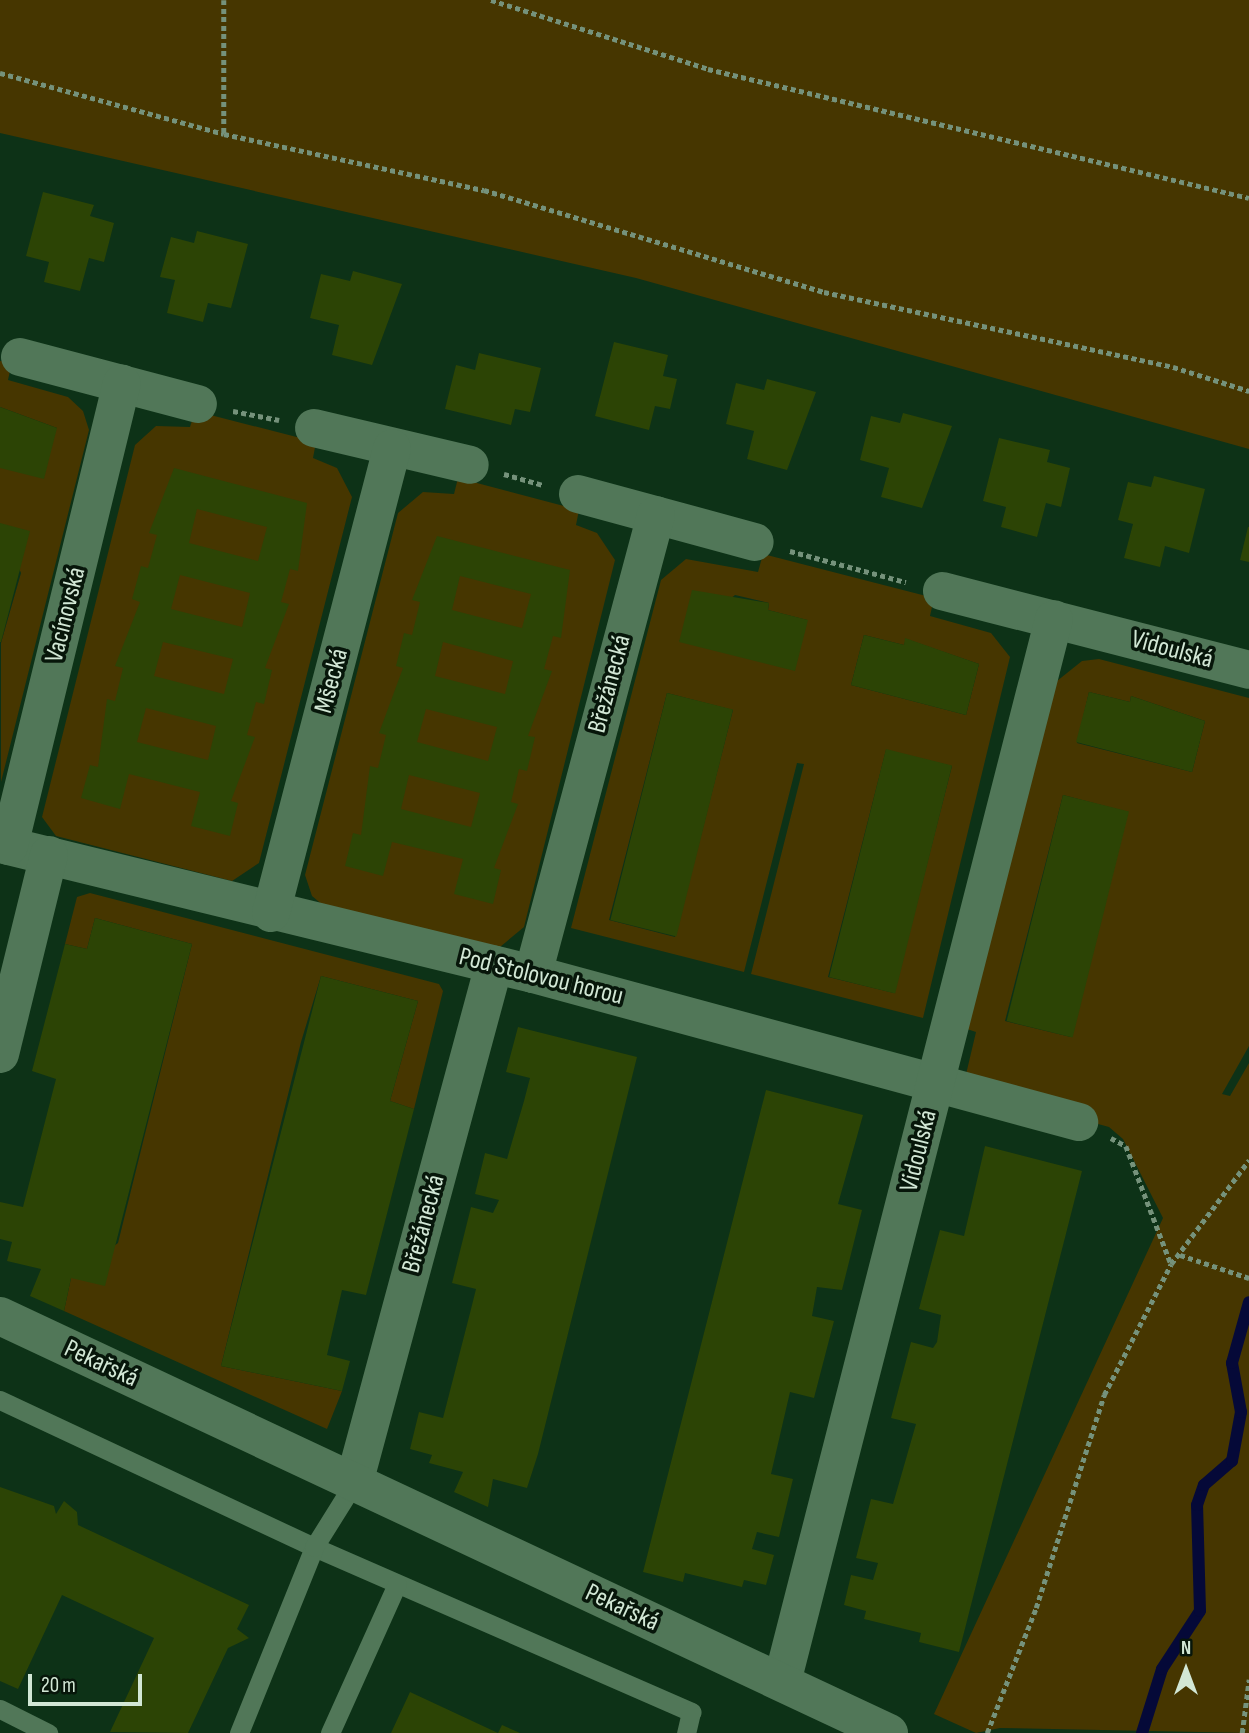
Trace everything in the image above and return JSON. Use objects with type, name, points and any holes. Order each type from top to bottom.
[{"type":"street","points":[[20,356],[198,404]]},
{"type":"street","name":"Vacínovská","points":[[5,845],[122,384]]},
{"type":"street","points":[[314,428],[393,449],[470,465]]},
{"type":"street","name":"Mšecká","points":[[271,913],[393,449]]},
{"type":"street","points":[[578,494],[755,542]]},
{"type":"street","name":"Břežánecká","points":[[533,974],[656,515]]},
{"type":"street","name":"Vidoulská","points":[[942,592],[1249,670]]},
{"type":"street","name":"Vidoulská","points":[[782,1682],[1054,619]]},
{"type":"street","name":"Pod Stolovou horou","points":[[5,845],[271,913],[533,974],[1079,1122]]},
{"type":"street","points":[[0,1054],[49,856]]},
{"type":"street","name":"Břežánecká","points":[[354,1483],[494,965]]},
{"type":"street","name":"Pekařská","points":[[0,1316],[890,1733]]},
{"type":"lane","points":[[0,1400],[314,1547],[691,1712],[686,1733]]},
{"type":"lane","points":[[239,1733],[314,1547],[354,1483]]},
{"type":"lane","points":[[330,1733],[397,1584]]},
{"type":"lane","points":[[0,1709],[48,1733]]},
{"type":"path","points":[[225,0],[225,134]]},
{"type":"path","points":[[491,0],[708,69],[1249,198]]},
{"type":"path","points":[[0,74],[225,134],[484,190],[824,292],[1174,367],[1249,391]]},
{"type":"path","points":[[198,404],[314,428]]},
{"type":"path","points":[[470,465],[578,494]]},
{"type":"path","points":[[755,542],[942,592]]},
{"type":"path","points":[[1079,1122],[1126,1146],[1171,1264]]},
{"type":"path","points":[[987,1733],[1036,1608],[1104,1395],[1171,1264],[1249,1160]]},
{"type":"path","points":[[1180,1255],[1249,1278]]},
{"type":"path","points":[[1242,1733],[1249,1679]]},
{"type":"shaded area","points":[[0,0],[1249,0],[1249,449],[636,278],[0,133]]},
{"type":"shaded area","points":[[0,361],[12,362],[8,380],[68,397],[83,411],[89,430],[1,782],[1,643],[21,573],[0,523],[0,468],[57,428],[0,407]]},
{"type":"shaded area","points":[[195,411],[316,442],[313,458],[337,468],[352,497],[259,863],[232,881],[56,836],[42,817],[135,445],[156,426],[190,427]]},
{"type":"shaded area","points":[[458,478],[579,510],[576,525],[597,533],[615,560],[524,927],[500,947],[324,906],[312,896],[305,875],[398,513],[423,492],[454,494]]},
{"type":"shaded area","points":[[763,554],[934,598],[930,616],[991,633],[1010,657],[923,1018],[751,974],[804,764],[797,763],[744,972],[571,928],[661,580],[686,559],[758,572]],"holes":[[[735,595],[769,603],[768,610],[807,620],[679,641]],[[864,635],[904,645],[906,639],[979,664],[966,715],[851,685]],[[667,693],[733,710],[675,937],[609,920]],[[886,750],[952,766],[894,993],[828,977]]]},
{"type":"shaded area","points":[[1099,659],[1249,698],[1249,1046],[1222,1094],[1230,1096],[1249,1063],[1249,1733],[1000,1728],[976,1733],[934,1714],[1163,1218],[1123,1139],[1109,1127],[963,1087],[976,1032],[967,1029],[1057,681],[1082,661]],"holes":[[[1089,692],[1130,702],[1131,696],[1205,721],[1192,772],[1077,743]],[[1063,795],[1128,812],[1071,1037],[1005,1021]]]},
{"type":"shaded area","points":[[90,893],[439,984],[443,991],[414,1109],[390,1101],[418,1001],[321,976],[301,1042],[221,1366],[342,1391],[327,1429],[64,1311],[71,1278],[118,1243],[192,944],[95,918],[87,949],[65,944],[77,897]]},
{"type":"building","points":[[43,192],[94,205],[90,216],[114,223],[104,262],[89,258],[80,291],[44,282],[49,262],[26,256]]},
{"type":"building","points":[[197,231],[248,244],[231,308],[208,303],[203,322],[167,313],[175,280],[160,277],[171,237],[194,243]]},
{"type":"building","points":[[353,271],[402,284],[372,365],[332,355],[339,325],[310,318],[321,274],[350,281]]},
{"type":"building","points":[[614,342],[668,355],[663,376],[677,379],[670,409],[655,406],[649,430],[595,416]]},
{"type":"building","points":[[479,353],[541,368],[530,412],[515,409],[511,425],[445,409],[456,365],[475,370]]},
{"type":"building","points":[[767,379],[816,392],[787,470],[747,459],[754,431],[726,424],[736,383],[764,390]]},
{"type":"building","points":[[0,407],[57,428],[44,479],[0,468]]},
{"type":"building","points":[[903,413],[952,426],[922,508],[881,497],[889,468],[860,460],[871,416],[900,423]]},
{"type":"building","points":[[999,438],[1050,450],[1047,462],[1070,468],[1061,507],[1046,503],[1037,537],[1001,527],[1006,507],[983,501]]},
{"type":"building","points":[[174,468],[307,503],[298,571],[290,569],[281,602],[289,604],[265,668],[272,670],[264,704],[256,702],[247,735],[255,737],[231,801],[238,803],[230,836],[191,826],[200,792],[129,774],[120,809],[81,798],[90,765],[98,767],[107,699],[115,701],[123,668],[115,666],[140,602],[132,599],[141,566],[148,568],[157,535],[149,533]],"holes":[[[197,509],[267,527],[258,561],[189,543]],[[180,575],[250,593],[242,627],[171,609]],[[163,642],[233,659],[224,694],[154,676]],[[146,708],[216,726],[208,760],[137,742]]]},
{"type":"building","points":[[1154,476],[1205,489],[1189,553],[1165,546],[1160,567],[1124,558],[1133,524],[1118,520],[1128,482],[1151,487]]},
{"type":"building","points":[[0,523],[30,531],[1,642],[0,642]]},
{"type":"building","points":[[1249,527],[1249,562],[1240,560]]},
{"type":"building","points":[[437,536],[570,570],[561,638],[553,636],[544,669],[552,671],[528,736],[535,737],[527,771],[519,769],[511,802],[518,804],[494,868],[501,870],[493,904],[454,894],[463,859],[392,842],[383,876],[345,866],[353,833],[361,835],[370,766],[378,768],[386,735],[379,733],[403,668],[396,666],[404,633],[412,635],[420,602],[412,600]],"holes":[[[460,576],[531,594],[522,628],[452,610]],[[443,642],[513,661],[505,694],[435,676]],[[426,709],[497,727],[488,761],[417,742]],[[409,775],[480,793],[471,827],[401,809]]]},
{"type":"building","points":[[692,590],[769,603],[768,610],[808,620],[795,671],[679,642]]},
{"type":"building","points":[[864,635],[904,645],[905,638],[979,664],[966,715],[851,685]]},
{"type":"building","points":[[1089,692],[1130,702],[1131,696],[1205,721],[1192,772],[1076,742]]},
{"type":"building","points":[[667,693],[733,709],[676,936],[610,920]]},
{"type":"building","points":[[886,749],[952,765],[895,993],[829,977]]},
{"type":"building","points":[[1063,795],[1129,811],[1073,1038],[1007,1021]]},
{"type":"building","points":[[95,918],[192,944],[105,1286],[71,1278],[64,1311],[30,1296],[41,1269],[7,1261],[12,1242],[0,1239],[0,1202],[23,1207],[56,1079],[32,1071],[65,944],[87,949]]},
{"type":"building","points":[[321,976],[418,1001],[390,1101],[414,1109],[366,1295],[342,1290],[327,1355],[350,1361],[342,1391],[221,1366]]},
{"type":"building","points":[[518,1027],[637,1057],[538,1454],[527,1488],[493,1479],[488,1507],[454,1492],[463,1472],[429,1463],[432,1455],[410,1449],[419,1412],[443,1418],[470,1313],[476,1289],[452,1283],[471,1207],[493,1213],[499,1200],[475,1194],[485,1153],[507,1159],[530,1078],[506,1072]]},
{"type":"building","points":[[766,1090],[863,1115],[838,1204],[862,1210],[842,1290],[817,1287],[812,1316],[834,1321],[814,1398],[790,1392],[771,1474],[793,1479],[779,1537],[757,1532],[752,1549],[774,1555],[766,1585],[744,1580],[742,1587],[685,1573],[683,1582],[643,1572]]},
{"type":"building","points":[[985,1146],[1082,1171],[959,1652],[919,1642],[921,1633],[864,1619],[866,1611],[844,1605],[851,1575],[873,1580],[878,1563],[856,1558],[871,1499],[893,1504],[916,1424],[891,1418],[911,1342],[933,1348],[937,1342],[941,1315],[919,1309],[940,1230],[964,1236]]},
{"type":"building","points":[[0,1487],[54,1506],[56,1514],[64,1501],[77,1512],[78,1525],[249,1605],[237,1629],[249,1638],[228,1648],[188,1733],[110,1732],[154,1638],[62,1595],[18,1689],[0,1681]]},
{"type":"building","points":[[410,1692],[498,1733],[391,1733]]},
{"type":"building","points":[[502,1725],[520,1733],[498,1733]]},
{"type":"waterway","points":[[1142,1733],[1162,1669],[1200,1611],[1197,1505],[1204,1485],[1232,1461],[1241,1412],[1232,1363],[1249,1302]]}]
